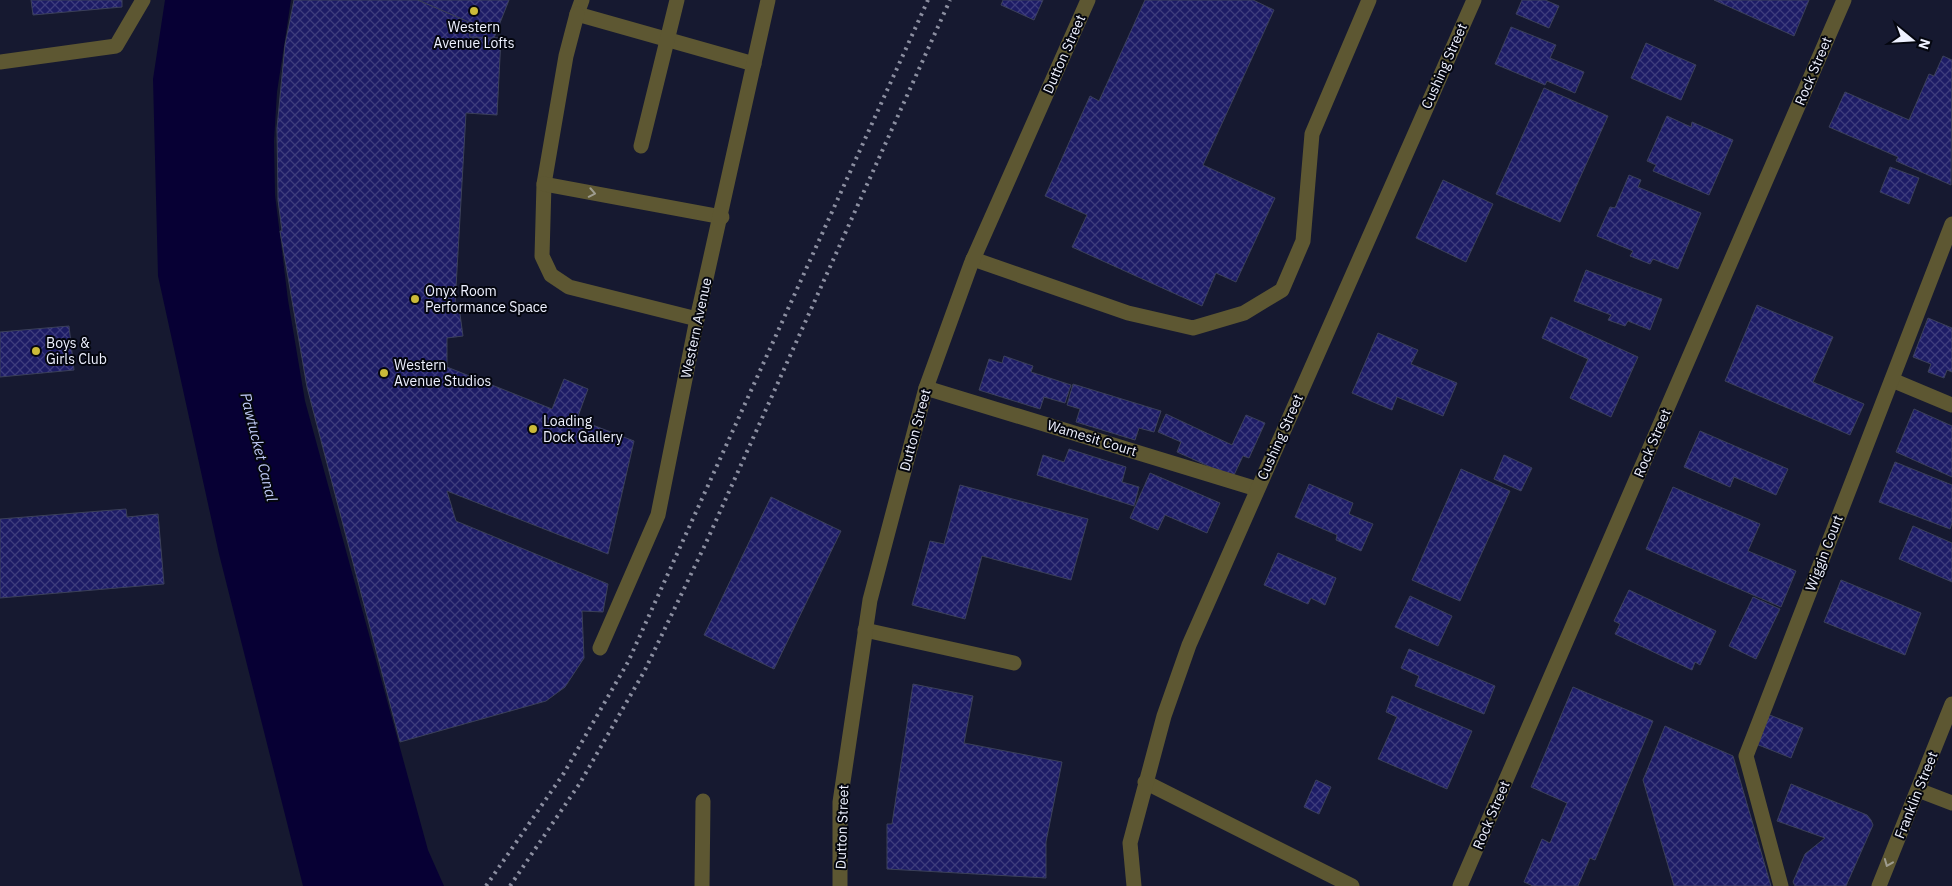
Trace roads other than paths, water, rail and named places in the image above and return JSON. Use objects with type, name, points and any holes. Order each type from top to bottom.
[{"type":"street","points":[[0,62],[116,46],[143,0]]},
{"type":"street","points":[[641,146],[677,0]]},
{"type":"street","name":"Western Avenue","points":[[600,648],[658,515],[697,319],[722,217],[768,0]]},
{"type":"street","name":"Dutton Street","points":[[840,886],[840,802],[870,600],[926,388],[973,259],[1088,0]]},
{"type":"street","points":[[973,259],[1128,313],[1193,328],[1244,312],[1282,290],[1303,241],[1312,134],[1369,0]]},
{"type":"street","name":"Cushing Street","points":[[1134,886],[1130,843],[1145,782],[1189,645],[1474,0]]},
{"type":"street","name":"Rock Street","points":[[1460,886],[1844,0]]},
{"type":"street","points":[[697,319],[569,287],[551,275],[542,256],[544,184],[566,56],[579,7],[666,39],[754,64]]},
{"type":"street","points":[[544,184],[722,217]]},
{"type":"street","name":"Wiggin Court","points":[[1781,886],[1746,756],[1952,224]]},
{"type":"street","points":[[1892,380],[1952,405]]},
{"type":"street","name":"Wamesit Court","points":[[926,388],[1258,489]]},
{"type":"street","points":[[866,630],[1014,663]]},
{"type":"street","name":"Franklin Street","points":[[1879,886],[1952,704]]},
{"type":"street","points":[[1145,782],[1352,886]]},
{"type":"street","points":[[1918,790],[1952,803]]},
{"type":"street","points":[[702,886],[703,801]]},
{"type":"water","name":"Pawtucket Canal","points":[[165,0],[291,0],[277,92],[274,141],[275,195],[288,300],[305,401],[428,850],[444,886],[303,886],[219,554],[158,276],[153,79]]},
{"type":"railway","points":[[486,886],[564,773],[628,662],[928,0]]},
{"type":"railway","points":[[510,886],[580,783],[645,670],[705,545],[950,0]]},
{"type":"place","name":"Western Avenue Lofts","points":[[474,11]]},
{"type":"place","name":"Onyx Room Performance Space","points":[[415,299]]},
{"type":"place","name":"Boys & Girls Club","points":[[36,351]]},
{"type":"place","name":"Western Avenue Studios","points":[[384,373]]},
{"type":"place","name":"Loading Dock Gallery","points":[[533,429]]}]
